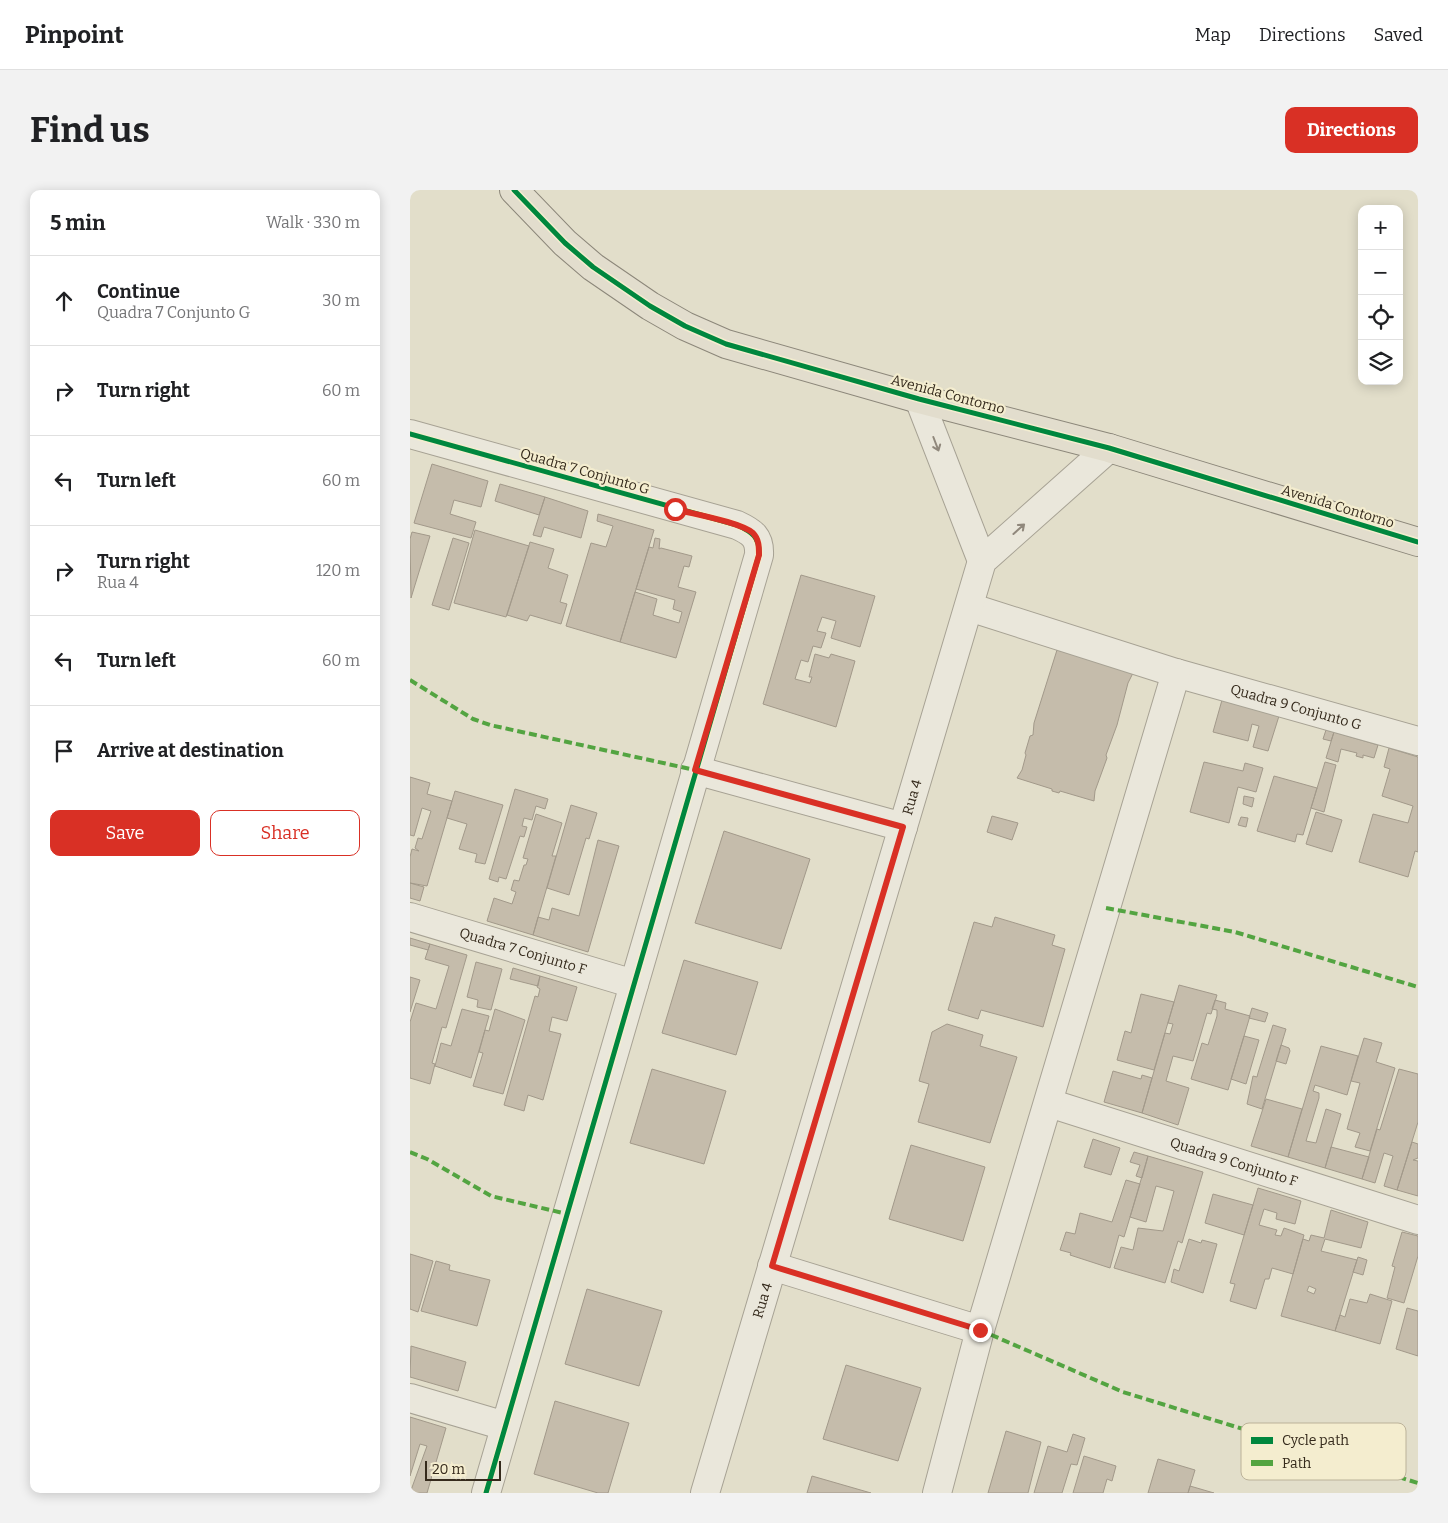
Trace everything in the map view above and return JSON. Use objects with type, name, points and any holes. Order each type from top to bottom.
[{"type":"main road","name":"Avenida Contorno","points":[[514,190],[565,243],[593,267],[627,291],[685,326],[726,344],[919,399],[1108,448],[1418,542]]},
{"type":"street","points":[[919,399],[982,561],[1108,448]]},
{"type":"street","name":"Quadra 7 Conjunto G","points":[[410,434],[737,525],[752,532],[759,546],[759,555],[695,770]]},
{"type":"street","name":"Rua 4","points":[[705,1493],[982,561]]},
{"type":"street","name":"Quadra 9 Conjunto G","points":[[969,607],[1176,673],[1418,741]]},
{"type":"street","points":[[937,1493],[980,1330],[1176,673]]},
{"type":"street","points":[[486,1493],[695,770],[903,827]]},
{"type":"street","name":"Quadra 7 Conjunto F","points":[[410,917],[634,984]]},
{"type":"street","name":"Quadra 9 Conjunto F","points":[[1049,1103],[1418,1220]]},
{"type":"street","points":[[772,1266],[980,1330]]},
{"type":"street","points":[[410,1398],[505,1426]]},
{"type":"building","points":[[432,464],[488,481],[481,507],[454,500],[450,514],[476,522],[471,538],[414,523]]},
{"type":"building","points":[[500,484],[545,497],[539,515],[495,501]]},
{"type":"building","points":[[545,497],[588,511],[581,538],[544,527],[541,537],[533,535]]},
{"type":"building","points":[[598,514],[654,530],[620,642],[566,626],[591,543],[606,547],[613,526],[597,521]]},
{"type":"building","points":[[475,530],[529,546],[506,617],[454,603]]},
{"type":"building","points":[[412,532],[430,536],[411,598],[410,539]]},
{"type":"building","points":[[453,538],[469,543],[449,610],[432,605]]},
{"type":"building","points":[[655,538],[660,539],[659,549],[692,556],[689,567],[684,566],[678,587],[696,592],[676,658],[620,642],[635,592],[657,599],[653,615],[679,623],[682,612],[673,609],[675,600],[636,589],[649,547],[653,548]]},
{"type":"building","points":[[530,542],[554,549],[548,568],[568,575],[560,602],[567,604],[561,624],[530,615],[527,621],[507,615]]},
{"type":"building","points":[[801,575],[875,596],[860,647],[831,638],[836,621],[822,617],[817,631],[826,633],[821,648],[813,646],[808,662],[801,660],[795,679],[810,683],[812,677],[809,677],[815,654],[829,658],[831,654],[855,661],[836,727],[763,704]]},
{"type":"building","points":[[1057,650],[1099,661],[1100,663],[1133,673],[1128,683],[1117,725],[1106,755],[1107,758],[1095,791],[1094,801],[1060,791],[1059,793],[1052,791],[1052,789],[1017,778],[1022,770],[1030,736],[1033,735],[1034,723]]},
{"type":"building","points":[[1222,700],[1279,716],[1268,751],[1253,747],[1259,726],[1252,724],[1248,741],[1213,732]]},
{"type":"building","points":[[1326,730],[1334,732],[1331,741],[1323,739]]},
{"type":"building","points":[[1334,732],[1378,745],[1374,758],[1363,755],[1363,758],[1356,756],[1357,753],[1341,749],[1338,762],[1326,758]]},
{"type":"building","points":[[1389,748],[1418,757],[1418,852],[1415,851],[1408,877],[1359,862],[1373,814],[1408,823],[1413,806],[1382,796],[1390,769],[1384,767]]},
{"type":"building","points":[[1204,762],[1243,771],[1245,763],[1263,768],[1256,792],[1238,787],[1229,823],[1190,812]]},
{"type":"building","points":[[1325,762],[1336,765],[1324,812],[1311,808]]},
{"type":"building","points":[[1274,776],[1317,788],[1303,835],[1297,834],[1295,842],[1257,831]]},
{"type":"building","points":[[410,777],[430,783],[427,794],[452,801],[427,886],[410,883],[410,857],[412,849],[419,851],[415,848],[418,838],[422,839],[431,811],[422,808],[414,836],[410,835]]},
{"type":"building","points":[[515,789],[548,799],[545,809],[536,806],[532,820],[524,818],[522,826],[527,827],[524,837],[520,836],[506,879],[499,877],[498,882],[489,879]]},
{"type":"building","points":[[455,791],[503,805],[485,864],[475,862],[477,854],[459,849],[467,824],[447,818]]},
{"type":"building","points":[[1244,796],[1254,798],[1252,807],[1243,804]]},
{"type":"building","points":[[571,805],[597,813],[589,839],[586,838],[569,895],[547,888]]},
{"type":"building","points":[[1316,812],[1342,820],[1332,852],[1306,844]]},
{"type":"building","points":[[536,814],[562,823],[552,856],[556,856],[533,935],[487,921],[494,898],[512,904],[516,892],[511,890],[514,880],[519,881],[528,859],[523,858]]},
{"type":"building","points":[[992,816],[1018,823],[1012,840],[987,832]]},
{"type":"building","points":[[1241,817],[1248,818],[1246,827],[1238,825]]},
{"type":"building","points":[[724,831],[810,859],[781,949],[695,923]]},
{"type":"building","points":[[598,840],[619,846],[588,952],[533,935],[538,917],[549,920],[552,908],[579,916]]},
{"type":"building","points":[[410,883],[424,887],[420,901],[410,898]]},
{"type":"building","points":[[995,917],[1055,935],[1052,945],[1065,949],[1043,1027],[981,1010],[978,1019],[948,1010],[974,922],[992,927]]},
{"type":"building","points":[[410,938],[430,944],[428,950],[410,945]]},
{"type":"building","points":[[430,944],[467,955],[446,1028],[442,1027],[432,1063],[435,1064],[430,1084],[410,1078],[410,1022],[416,1003],[436,1009],[449,966],[425,959]]},
{"type":"building","points":[[684,960],[758,982],[736,1055],[662,1033]]},
{"type":"building","points":[[476,962],[502,969],[491,1010],[477,1007],[478,1000],[467,997]]},
{"type":"building","points":[[513,968],[540,976],[538,986],[510,979]]},
{"type":"building","points":[[540,976],[577,987],[567,1021],[552,1017],[549,1031],[561,1034],[543,1100],[528,1095],[524,1111],[504,1105],[535,996],[538,997],[540,989],[537,987]]},
{"type":"building","points":[[410,977],[420,980],[410,1012]]},
{"type":"building","points":[[1179,985],[1217,995],[1211,1014],[1207,1013],[1193,1061],[1173,1056],[1166,1081],[1189,1088],[1178,1125],[1142,1113],[1165,1033],[1170,1034],[1173,1024],[1168,1023]]},
{"type":"building","points":[[1141,994],[1174,1002],[1154,1070],[1117,1060],[1125,1031],[1131,1033]]},
{"type":"building","points":[[1215,1000],[1226,1003],[1225,1009],[1250,1016],[1228,1090],[1191,1079],[1202,1043],[1208,1045],[1217,1016],[1217,1010],[1212,1009]]},
{"type":"building","points":[[1252,1008],[1268,1013],[1265,1022],[1249,1018]]},
{"type":"building","points":[[462,1009],[489,1016],[471,1078],[435,1066],[441,1043],[451,1046]]},
{"type":"building","points":[[495,1009],[525,1020],[503,1094],[473,1086],[483,1053],[479,1052],[485,1030],[489,1031]]},
{"type":"building","points":[[947,1024],[983,1035],[980,1046],[1017,1057],[990,1143],[918,1122],[929,1084],[919,1081],[932,1032]]},
{"type":"building","points":[[1273,1025],[1286,1029],[1262,1109],[1247,1104],[1253,1076],[1257,1077]]},
{"type":"building","points":[[1244,1036],[1259,1040],[1246,1084],[1231,1079]]},
{"type":"building","points":[[1364,1038],[1382,1043],[1376,1062],[1395,1068],[1370,1151],[1355,1147],[1360,1133],[1347,1129],[1360,1083],[1351,1081]]},
{"type":"building","points":[[1281,1045],[1289,1048],[1290,1051],[1286,1064],[1276,1061]]},
{"type":"building","points":[[1321,1046],[1358,1056],[1347,1095],[1315,1085],[1313,1091],[1319,1093],[1319,1098],[1306,1141],[1316,1143],[1326,1109],[1341,1114],[1325,1168],[1288,1157]]},
{"type":"building","points":[[652,1069],[726,1091],[704,1164],[630,1143]]},
{"type":"building","points":[[1399,1069],[1418,1074],[1418,1122],[1397,1190],[1384,1186],[1393,1156],[1384,1153],[1375,1183],[1362,1179],[1377,1129],[1380,1130]]},
{"type":"building","points":[[1113,1071],[1141,1079],[1142,1075],[1152,1078],[1142,1113],[1104,1102]]},
{"type":"building","points":[[1266,1099],[1302,1109],[1288,1157],[1251,1146]]},
{"type":"building","points":[[1093,1139],[1120,1148],[1111,1175],[1084,1167]]},
{"type":"building","points":[[1412,1142],[1418,1144],[1418,1158],[1413,1160],[1418,1161],[1418,1196],[1397,1190]]},
{"type":"building","points":[[911,1145],[985,1167],[963,1241],[889,1219]]},
{"type":"building","points":[[1331,1147],[1369,1157],[1362,1179],[1325,1168]]},
{"type":"building","points":[[1134,1152],[1148,1156],[1142,1178],[1136,1176],[1140,1165],[1130,1162]]},
{"type":"building","points":[[1148,1156],[1203,1172],[1182,1243],[1178,1241],[1165,1283],[1114,1268],[1121,1247],[1133,1250],[1138,1228],[1163,1231],[1174,1191],[1156,1186],[1146,1222],[1130,1217]]},
{"type":"building","points":[[1126,1180],[1140,1184],[1124,1237],[1119,1235],[1110,1268],[1060,1250],[1066,1232],[1075,1234],[1080,1213],[1112,1222]]},
{"type":"building","points":[[1258,1188],[1301,1201],[1295,1224],[1276,1219],[1277,1213],[1264,1209],[1259,1225],[1277,1230],[1275,1235],[1281,1236],[1284,1228],[1304,1235],[1293,1274],[1272,1268],[1269,1279],[1265,1279],[1256,1309],[1230,1301],[1235,1284],[1230,1283]]},
{"type":"building","points":[[1213,1194],[1253,1205],[1244,1235],[1205,1223]]},
{"type":"building","points":[[1331,1210],[1368,1222],[1361,1248],[1325,1239],[1321,1251],[1357,1260],[1335,1331],[1281,1316],[1303,1239],[1309,1241],[1311,1235],[1324,1238]],"holes":[[[1309,1286],[1316,1289],[1314,1294],[1307,1291]]]},
{"type":"building","points":[[1402,1232],[1418,1236],[1418,1256],[1404,1303],[1387,1298],[1395,1267],[1392,1266]]},
{"type":"building","points":[[1189,1239],[1201,1243],[1202,1240],[1217,1244],[1203,1293],[1171,1282],[1174,1269],[1179,1271]]},
{"type":"building","points":[[410,1254],[433,1261],[418,1312],[410,1309]]},
{"type":"building","points":[[1358,1257],[1367,1260],[1363,1275],[1353,1272]]},
{"type":"building","points":[[436,1261],[450,1265],[449,1270],[490,1280],[477,1326],[421,1311]]},
{"type":"building","points":[[587,1289],[662,1311],[639,1386],[565,1364]]},
{"type":"building","points":[[1370,1294],[1392,1301],[1380,1344],[1335,1331],[1340,1315],[1345,1317],[1350,1299],[1367,1303]]},
{"type":"building","points":[[1407,1308],[1418,1311],[1418,1356],[1396,1349]]},
{"type":"building","points":[[411,1346],[466,1362],[458,1391],[410,1377]]},
{"type":"building","points":[[846,1365],[921,1388],[898,1461],[823,1439]]},
{"type":"building","points":[[555,1401],[629,1423],[608,1493],[598,1493],[534,1474]]},
{"type":"building","points":[[410,1417],[446,1428],[427,1493],[410,1493],[427,1446],[420,1444],[410,1476]]},
{"type":"building","points":[[1006,1431],[1041,1442],[1028,1493],[988,1493]]},
{"type":"building","points":[[1073,1434],[1085,1438],[1077,1465],[1071,1464],[1062,1493],[1034,1493],[1048,1446],[1067,1452]]},
{"type":"building","points":[[1084,1456],[1116,1466],[1112,1481],[1107,1479],[1103,1493],[1073,1493]]},
{"type":"building","points":[[1158,1459],[1195,1470],[1188,1493],[1148,1493]]},
{"type":"building","points":[[812,1476],[871,1493],[807,1493]]},
{"type":"building","points":[[1190,1486],[1214,1493],[1188,1493]]},
{"type":"marked path","points":[[410,680],[473,719],[490,725],[695,770]]},
{"type":"marked path","points":[[1106,908],[1235,932],[1418,987]]},
{"type":"marked path","points":[[410,1152],[427,1159],[491,1196],[567,1214]]},
{"type":"marked path","points":[[980,1330],[1123,1392],[1241,1428]]},
{"type":"marked path","points":[[1406,1479],[1418,1483]]},
{"type":"cycle path","points":[[514,190],[565,243],[593,267],[650,306],[685,326],[726,344],[919,399],[1109,448],[1418,542]]},
{"type":"cycle path","points":[[410,434],[737,525],[754,536],[759,549],[759,555],[486,1493]]},
{"type":"route","points":[[675,509],[737,525],[752,532],[759,546],[759,555],[695,770],[903,827],[772,1266],[980,1330]]}]
